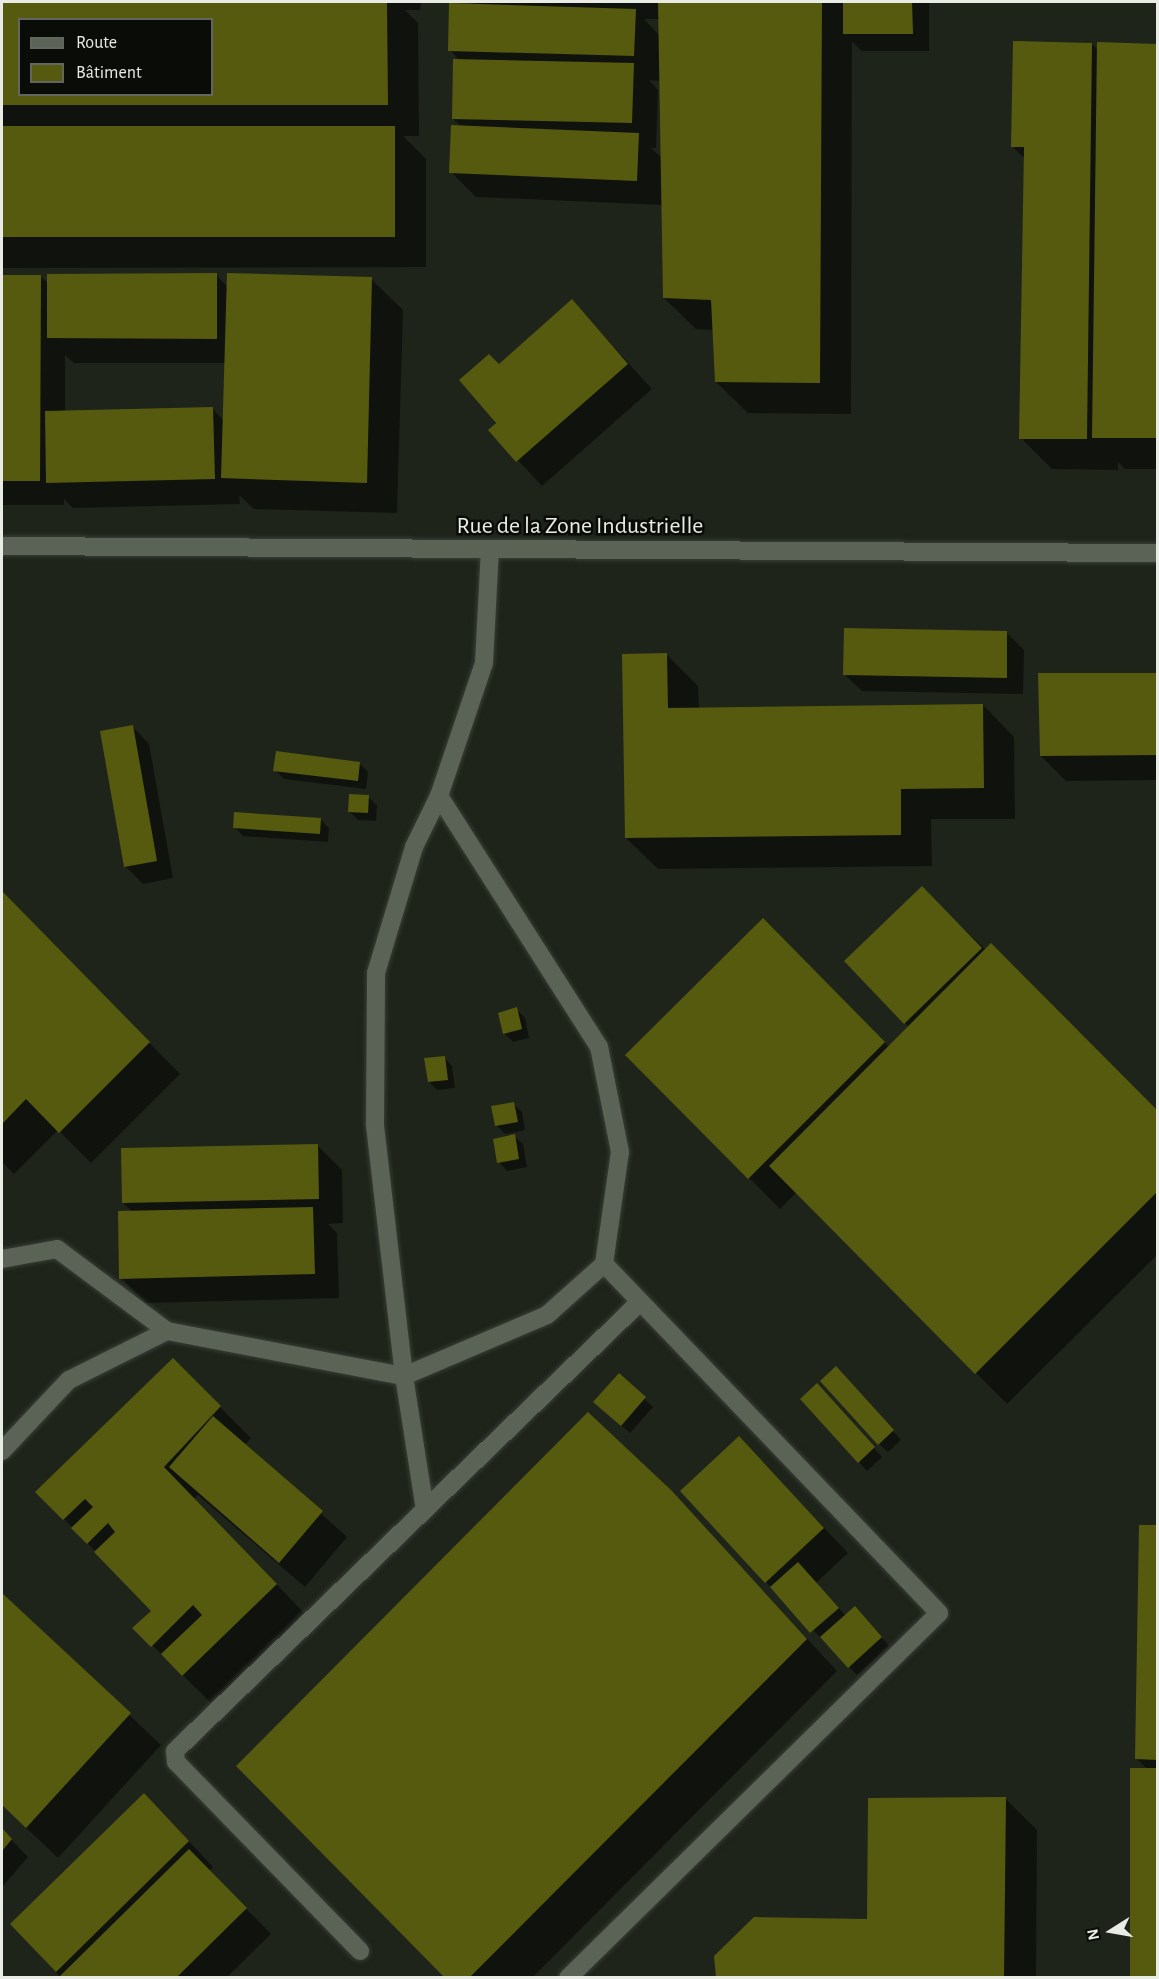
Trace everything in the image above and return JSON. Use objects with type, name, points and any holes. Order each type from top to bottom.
[{"type":"street","name":"Rue de la Zone Industrielle","points":[[2,546],[1158,553]]},
{"type":"street","points":[[425,1510],[404,1376],[375,1124],[376,974],[414,847],[439,796],[484,663],[490,550]]},
{"type":"street","points":[[2,1259],[57,1249],[167,1331],[404,1376],[547,1315],[604,1264],[620,1152],[599,1047],[439,796]]},
{"type":"street","points":[[568,1977],[939,1613],[604,1264]]},
{"type":"street","points":[[360,1951],[174,1756],[175,1751],[640,1302]]},
{"type":"street","points":[[2,1451],[69,1380],[167,1331]]},
{"type":"building","points":[[2,2],[387,2],[388,105],[2,105]]},
{"type":"building","points":[[658,2],[822,2],[820,383],[715,382],[711,300],[663,298]]},
{"type":"building","points":[[843,2],[912,2],[913,34],[843,34]]},
{"type":"building","points":[[449,3],[636,9],[634,56],[448,51]]},
{"type":"building","points":[[1013,41],[1092,43],[1087,439],[1019,439],[1024,147],[1011,147]]},
{"type":"building","points":[[1097,42],[1158,44],[1158,438],[1092,438]]},
{"type":"building","points":[[453,59],[634,63],[632,123],[452,119]]},
{"type":"building","points":[[451,125],[639,133],[637,181],[449,173]]},
{"type":"building","points":[[2,126],[395,126],[395,237],[2,237]]},
{"type":"building","points":[[217,273],[217,339],[47,338],[47,274]]},
{"type":"building","points":[[227,273],[372,277],[367,483],[221,478]]},
{"type":"building","points":[[2,275],[41,275],[40,481],[2,481]]},
{"type":"building","points":[[572,299],[628,364],[516,462],[488,430],[496,423],[459,380],[489,354],[499,364]]},
{"type":"building","points":[[213,407],[215,479],[46,483],[45,411]]},
{"type":"building","points":[[844,628],[1007,631],[1007,678],[843,675]]},
{"type":"building","points":[[667,653],[668,708],[983,704],[984,788],[901,789],[901,835],[625,838],[622,654]]},
{"type":"building","points":[[1038,673],[1158,673],[1158,755],[1040,756]]},
{"type":"building","points":[[133,725],[157,861],[124,867],[100,731]]},
{"type":"building","points":[[276,751],[360,762],[358,781],[273,771]]},
{"type":"building","points":[[349,794],[369,795],[368,813],[348,812]]},
{"type":"building","points":[[234,812],[321,818],[320,834],[233,828]]},
{"type":"building","points":[[922,886],[982,948],[904,1024],[844,961]]},
{"type":"building","points":[[2,891],[150,1042],[59,1133],[26,1099],[2,1124]]},
{"type":"building","points":[[763,918],[885,1042],[748,1179],[625,1055]]},
{"type":"building","points":[[991,943],[1158,1111],[1158,1191],[975,1374],[769,1166]]},
{"type":"building","points":[[517,1007],[522,1029],[503,1034],[498,1013]]},
{"type":"building","points":[[445,1056],[448,1080],[428,1082],[424,1058]]},
{"type":"building","points":[[514,1102],[518,1122],[495,1126],[491,1106]]},
{"type":"building","points":[[515,1134],[519,1159],[497,1163],[493,1139]]},
{"type":"building","points":[[318,1144],[319,1199],[122,1203],[121,1148]]},
{"type":"building","points":[[313,1207],[315,1274],[119,1279],[118,1211]]},
{"type":"building","points":[[173,1358],[221,1406],[164,1467],[277,1584],[182,1676],[161,1654],[202,1615],[193,1605],[151,1647],[132,1628],[151,1611],[94,1552],[115,1532],[108,1523],[87,1544],[71,1528],[93,1507],[85,1499],[63,1520],[35,1492]]},
{"type":"building","points":[[836,1366],[894,1430],[878,1445],[820,1381]]},
{"type":"building","points":[[619,1373],[646,1397],[621,1426],[593,1402]]},
{"type":"building","points":[[817,1383],[875,1447],[858,1463],[800,1399]]},
{"type":"building","points":[[588,1412],[672,1491],[807,1639],[469,1978],[445,1978],[236,1766]]},
{"type":"building","points":[[213,1416],[323,1511],[279,1563],[169,1467]]},
{"type":"building","points":[[739,1436],[824,1528],[765,1583],[680,1491]]},
{"type":"building","points":[[1139,1525],[1158,1525],[1158,1760],[1135,1759]]},
{"type":"building","points":[[798,1562],[839,1608],[810,1633],[770,1587]]},
{"type":"building","points":[[2,1593],[131,1713],[26,1828],[2,1805]]},
{"type":"building","points":[[855,1606],[882,1637],[848,1668],[820,1637]]},
{"type":"building","points":[[1130,1768],[1158,1768],[1158,1978],[1130,1978]]},
{"type":"building","points":[[144,1793],[189,1841],[56,1972],[10,1924]]},
{"type":"building","points":[[1006,1797],[1004,1978],[716,1978],[714,1956],[754,1917],[867,1919],[868,1798]]},
{"type":"building","points":[[2,1828],[12,1839],[2,1851]]},
{"type":"building","points":[[189,1849],[247,1908],[176,1978],[58,1978]]}]
